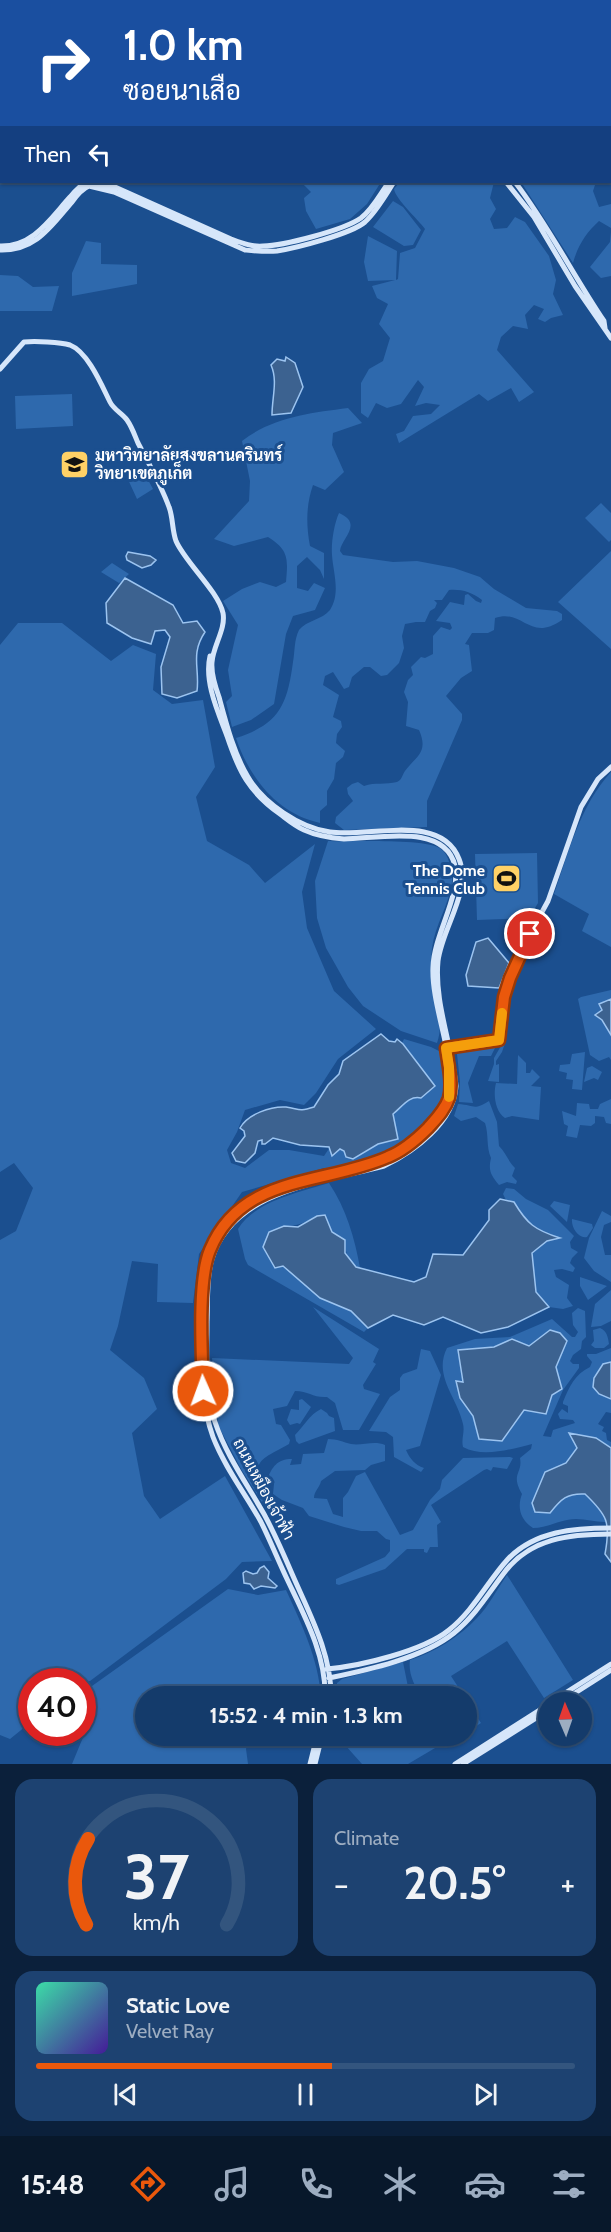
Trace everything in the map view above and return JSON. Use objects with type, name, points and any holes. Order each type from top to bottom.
[{"type":"street","points":[[86,184],[115,187],[246,245],[261,247],[291,242],[346,226],[360,219],[370,210],[388,183]]},
{"type":"street","points":[[86,184],[114,192],[245,250],[261,252],[292,247],[349,231],[361,225],[374,213],[393,183]]},
{"type":"street","points":[[507,183],[534,217],[602,322]]},
{"type":"street","points":[[516,183],[537,213],[611,338]]},
{"type":"street","points":[[0,248],[18,244],[34,236],[86,184]]},
{"type":"street","name":"ถนนเหมืองเจ้าฟ้า","points":[[0,369],[24,342],[71,345],[86,359],[105,387],[110,403],[127,420],[170,509],[176,542],[220,606],[223,621],[208,662],[210,685],[243,778],[265,804],[303,829],[341,839],[412,836],[432,839],[441,844],[453,859],[456,868],[454,895],[437,939],[433,966],[433,983],[452,1067],[449,1098],[444,1108],[421,1135],[401,1150],[380,1160],[267,1195],[236,1213],[220,1231],[206,1262],[203,1382],[208,1422],[228,1469],[269,1540],[314,1631],[329,1686]]},
{"type":"street","points":[[448,1048],[499,1040],[504,997],[510,978],[548,901],[581,807],[598,779],[611,767]]},
{"type":"street","points":[[327,1678],[416,1654],[438,1644],[460,1628],[508,1559],[531,1541],[563,1531],[600,1531],[611,1528]]},
{"type":"street","points":[[600,1531],[611,1534]]},
{"type":"street","points":[[326,1670],[370,1661],[434,1640],[460,1620],[485,1595]]},
{"type":"street","points":[[567,1692],[611,1664]]},
{"type":"street","points":[[577,1692],[611,1670]]},
{"type":"street","name":"ถนนเหมืองเจ้าฟ้า","points":[[326,1686],[327,1678]]},
{"type":"street","points":[[455,1764],[538,1711]]},
{"type":"street","points":[[463,1764],[538,1717]]},
{"type":"street","points":[[310,1764],[314,1746]]},
{"type":"street","points":[[315,1764],[320,1746]]},
{"type":"shaded area","points":[[302,183],[380,183],[367,204],[350,219],[316,229],[306,211],[304,198],[311,192]]},
{"type":"shaded area","points":[[399,183],[494,183],[490,198],[496,209],[490,219],[494,229],[507,228],[515,217],[525,222],[549,256],[556,280],[553,294],[563,315],[545,322],[538,319],[544,309],[534,305],[525,315],[528,329],[513,326],[501,337],[497,350],[534,392],[519,402],[511,388],[488,401],[479,394],[399,443],[396,434],[404,431],[413,416],[431,414],[440,405],[426,403],[415,406],[424,387],[418,380],[401,404],[387,408],[376,403],[368,418],[361,413],[361,383],[369,369],[383,361],[390,338],[379,324],[388,304],[377,298],[372,286],[395,280],[368,281],[364,262],[368,236],[397,251],[396,280],[398,279],[400,253],[415,248],[425,229],[403,204],[394,189]]},
{"type":"shaded area","points":[[522,183],[596,183],[593,191],[599,207],[611,204],[611,228],[599,221],[583,240],[573,263]]},
{"type":"shaded area","points":[[393,201],[403,207],[421,230],[413,245],[404,246],[373,227]]},
{"type":"shaded area","points":[[611,232],[611,276],[601,278],[590,267],[610,242]]},
{"type":"shaded area","points":[[86,241],[101,243],[101,264],[137,265],[137,284],[72,296],[72,273]]},
{"type":"shaded area","points":[[0,275],[18,276],[33,287],[59,286],[52,311],[0,311]]},
{"type":"shaded area","points":[[286,357],[295,363],[303,387],[291,413],[272,415],[274,383],[271,365],[277,359],[285,361]]},
{"type":"shaded area","points":[[72,394],[73,426],[16,429],[15,396]]},
{"type":"shaded area","points":[[348,408],[362,423],[333,433],[332,445],[344,472],[325,490],[313,485],[308,508],[310,546],[324,553],[324,579],[320,570],[307,557],[297,566],[297,588],[308,591],[314,583],[325,588],[315,610],[293,616],[286,634],[274,704],[251,720],[232,727],[226,702],[232,696],[228,670],[238,625],[223,601],[242,589],[260,582],[276,587],[286,582],[287,567],[286,556],[280,546],[268,537],[234,546],[214,539],[249,501],[250,481],[242,441],[279,421],[306,414]]},
{"type":"shaded area","points":[[141,467],[153,489],[137,499],[125,473]]},
{"type":"shaded area","points":[[601,503],[611,513],[611,540],[609,542],[585,518]]},
{"type":"shaded area","points":[[339,513],[346,517],[351,526],[341,546],[340,551],[343,555],[393,562],[417,561],[454,568],[480,577],[494,589],[526,608],[557,611],[562,614],[562,620],[542,628],[534,627],[513,617],[495,618],[494,630],[488,633],[472,633],[465,644],[469,645],[472,671],[461,678],[446,696],[462,714],[462,720],[427,801],[427,827],[344,830],[335,823],[336,817],[353,801],[347,788],[358,782],[364,786],[397,782],[420,754],[423,744],[419,730],[406,726],[408,702],[404,692],[408,680],[413,675],[411,667],[421,657],[425,658],[433,654],[433,636],[441,627],[450,630],[452,628],[450,623],[436,621],[450,602],[464,605],[465,595],[468,594],[481,603],[482,600],[470,593],[449,590],[442,600],[434,600],[437,603],[435,608],[430,611],[425,622],[405,624],[402,636],[404,648],[399,663],[387,675],[381,676],[370,667],[364,667],[352,677],[349,687],[344,689],[333,672],[325,676],[323,685],[339,695],[333,717],[341,721],[342,727],[337,734],[336,743],[345,751],[343,757],[336,763],[334,779],[327,791],[327,805],[320,811],[320,823],[291,811],[267,792],[257,780],[236,738],[262,726],[278,711],[288,690],[299,630],[330,610],[336,590],[332,545]]},
{"type":"shaded area","points":[[611,551],[611,649],[558,602]]},
{"type":"shaded area","points":[[128,552],[150,556],[156,560],[151,565],[142,568],[127,560]]},
{"type":"shaded area","points":[[112,563],[129,574],[119,583],[101,572]]},
{"type":"shaded area","points":[[125,578],[173,605],[183,623],[197,621],[205,632],[198,647],[197,691],[177,698],[162,694],[161,667],[170,637],[165,630],[155,631],[151,644],[132,638],[107,623],[106,603]]},
{"type":"shaded area","points":[[18,623],[62,623],[111,661],[133,645],[156,654],[153,690],[172,704],[203,700],[215,767],[196,797],[207,841],[249,865],[265,883],[315,844],[302,892],[307,928],[334,991],[376,1029],[338,1059],[316,1093],[304,1105],[280,1100],[245,1110],[227,1150],[231,1163],[245,1168],[269,1150],[289,1150],[324,1156],[330,1147],[344,1150],[353,1159],[378,1144],[397,1139],[393,1114],[407,1100],[415,1097],[410,1052],[402,1043],[404,1039],[445,1054],[448,1083],[446,1097],[437,1112],[416,1134],[393,1151],[355,1165],[325,1172],[324,1168],[242,1192],[199,1254],[193,1303],[157,1302],[158,1264],[132,1261],[118,1326],[110,1350],[144,1378],[157,1409],[132,1433],[144,1496],[160,1519],[225,1476],[272,1561],[242,1562],[226,1579],[96,1676],[96,1668],[18,1668],[18,1733],[10,1739],[0,1735],[0,1240],[16,1231],[33,1188],[14,1163],[0,1172],[0,645]]},
{"type":"shaded area","points":[[611,772],[611,947],[582,931],[589,914],[554,894],[583,814],[600,785]]},
{"type":"shaded area","points":[[328,841],[420,843],[444,851],[451,869],[452,882],[432,948],[432,972],[440,1021],[437,1043],[401,1031],[363,1006],[348,987],[326,948],[317,918],[315,881]]},
{"type":"shaded area","name":"The Dome Tennis Club","points":[[537,853],[538,903],[529,918],[477,920],[475,854]]},
{"type":"shaded area","points":[[488,938],[509,963],[499,988],[468,986],[466,975],[476,942]]},
{"type":"shaded area","points":[[611,990],[611,999],[604,1001],[602,1012],[611,1034],[611,1060],[609,1057],[599,1061],[590,1055],[578,999]]},
{"type":"shaded area","points":[[611,999],[611,1035],[602,1020],[595,1015],[602,1010],[599,1004]]},
{"type":"shaded area","points":[[381,1034],[389,1041],[395,1042],[397,1039],[403,1044],[435,1086],[421,1098],[409,1100],[393,1114],[398,1139],[378,1144],[353,1159],[346,1157],[344,1151],[340,1149],[332,1156],[329,1147],[300,1145],[273,1138],[265,1144],[262,1144],[262,1140],[258,1141],[255,1153],[245,1163],[236,1161],[232,1153],[245,1136],[244,1131],[240,1128],[248,1119],[274,1108],[286,1107],[302,1110],[314,1107],[328,1085],[339,1074],[343,1061]]},
{"type":"shaded area","points":[[505,1043],[496,1061],[496,1065],[499,1064],[499,1082],[488,1081],[494,1058],[502,1044]]},
{"type":"shaded area","points":[[497,1044],[491,1056],[479,1056],[468,1083],[473,1103],[459,1102],[460,1082],[457,1054],[459,1051]]},
{"type":"shaded area","points":[[585,1052],[582,1090],[572,1089],[573,1080],[566,1079],[567,1073],[559,1071],[560,1065],[570,1064],[572,1054]]},
{"type":"shaded area","points":[[518,1055],[526,1063],[526,1073],[530,1073],[532,1069],[540,1077],[531,1086],[541,1087],[539,1120],[512,1116],[505,1118],[497,1107],[496,1083],[517,1084]]},
{"type":"shaded area","points":[[592,1066],[602,1072],[598,1080],[594,1078],[584,1082],[587,1068]]},
{"type":"shaded area","points":[[611,1099],[611,1124],[606,1123],[604,1117],[595,1116],[595,1123],[591,1126],[580,1125],[577,1138],[566,1136],[568,1126],[564,1124],[562,1111],[576,1116],[577,1103],[589,1104],[590,1109],[598,1109],[600,1104]]},
{"type":"shaded area","points":[[489,1101],[497,1122],[499,1146],[515,1168],[512,1176],[517,1181],[516,1184],[507,1182],[499,1185],[492,1175],[485,1123],[476,1117],[461,1121],[454,1116],[458,1104],[477,1107]]},
{"type":"shaded area","points":[[329,1183],[349,1224],[360,1268],[350,1261],[345,1240],[332,1232],[325,1215],[296,1225],[284,1226],[283,1266],[320,1298],[351,1311],[368,1328],[364,1332],[248,1265],[245,1259],[238,1229],[246,1219],[255,1211],[279,1199]]},
{"type":"shaded area","points":[[506,1188],[514,1189],[526,1199],[548,1210],[574,1236],[570,1242],[571,1248],[578,1252],[570,1263],[575,1268],[573,1272],[562,1269],[554,1270],[556,1277],[569,1285],[567,1298],[573,1306],[563,1309],[549,1307],[536,1292],[532,1253],[547,1241],[558,1238],[537,1229],[527,1221],[514,1202],[506,1200],[503,1194]]},
{"type":"shaded area","points":[[500,1199],[514,1202],[523,1216],[533,1225],[560,1238],[547,1241],[532,1253],[536,1292],[549,1307],[508,1327],[481,1333],[443,1317],[424,1325],[393,1315],[368,1328],[351,1311],[320,1298],[283,1266],[275,1268],[263,1247],[269,1232],[284,1226],[298,1227],[317,1216],[325,1215],[332,1232],[345,1240],[345,1253],[356,1267],[414,1282],[426,1277],[433,1254],[463,1255],[489,1220],[489,1210]]},
{"type":"shaded area","points":[[554,1201],[570,1205],[567,1222],[550,1206]]},
{"type":"shaded area","points":[[602,1211],[611,1216],[611,1222],[604,1225],[601,1237],[605,1255],[611,1255],[611,1282],[594,1271],[584,1258],[589,1238]]},
{"type":"shaded area","points":[[572,1219],[592,1224],[593,1228],[587,1237],[576,1232]]},
{"type":"shaded area","points":[[580,1277],[607,1286],[588,1300],[580,1286]]},
{"type":"shaded area","points":[[611,1290],[611,1321],[601,1326],[591,1327],[595,1304]]},
{"type":"shaded area","points":[[313,1307],[379,1349],[373,1362],[376,1364],[363,1385],[364,1389],[380,1394],[359,1430],[343,1430],[335,1403],[327,1397],[295,1391],[287,1406],[273,1409],[276,1424],[281,1425],[290,1440],[289,1444],[264,1459],[258,1468],[259,1475],[270,1494],[265,1507],[241,1469],[218,1425],[212,1358],[349,1364],[353,1358]]},
{"type":"shaded area","points":[[578,1308],[585,1311],[586,1337],[582,1341],[581,1349],[573,1355],[570,1361],[573,1364],[579,1364],[579,1368],[563,1390],[543,1436],[551,1437],[553,1430],[575,1423],[573,1420],[560,1419],[558,1414],[562,1409],[568,1413],[568,1406],[563,1402],[568,1391],[576,1377],[590,1367],[592,1362],[587,1354],[596,1354],[611,1348],[611,1362],[603,1364],[594,1378],[599,1394],[611,1399],[611,1413],[606,1412],[598,1424],[604,1427],[602,1431],[606,1433],[607,1440],[611,1442],[611,1448],[596,1438],[569,1433],[577,1448],[566,1463],[545,1472],[560,1500],[571,1493],[585,1494],[605,1514],[605,1522],[570,1519],[533,1528],[522,1517],[520,1504],[522,1494],[517,1482],[520,1458],[531,1449],[532,1444],[488,1452],[463,1447],[463,1424],[444,1377],[443,1358],[447,1348],[475,1339],[510,1337],[552,1319],[572,1337],[575,1337],[578,1332],[573,1325],[572,1313]],"holes":[[[512,1339],[529,1346],[552,1395],[546,1413],[524,1410],[502,1441],[479,1439],[473,1416],[460,1398],[456,1381],[463,1383],[458,1350],[494,1347]]]},
{"type":"shaded area","points":[[600,1328],[606,1333],[609,1344],[604,1348],[595,1348],[591,1345],[594,1341],[593,1330]]},
{"type":"shaded area","points":[[550,1330],[560,1333],[567,1341],[556,1367],[562,1389],[552,1395],[546,1414],[524,1410],[502,1441],[479,1439],[473,1416],[460,1398],[456,1381],[463,1382],[458,1350],[494,1347],[512,1339],[529,1346]]},
{"type":"shaded area","points":[[421,1349],[430,1351],[441,1375],[420,1446],[406,1450],[413,1461],[424,1468],[421,1472],[394,1457],[393,1437],[386,1432],[369,1431],[390,1397],[400,1390],[400,1378],[403,1374],[417,1369]]},
{"type":"shaded area","points":[[611,1362],[611,1399],[599,1394],[593,1387],[594,1378],[603,1364]]},
{"type":"shaded area","points":[[302,1399],[311,1407],[300,1424],[290,1425],[287,1420],[291,1409],[299,1410],[299,1400]]},
{"type":"shaded area","points":[[321,1409],[334,1418],[335,1431],[299,1444],[295,1435],[310,1417]]},
{"type":"shaded area","points":[[569,1433],[596,1438],[611,1448],[611,1562],[605,1554],[608,1534],[606,1520],[585,1494],[565,1498],[550,1513],[535,1512],[532,1503],[545,1472],[566,1463],[577,1448]]},
{"type":"shaded area","points":[[328,1439],[351,1444],[385,1445],[385,1461],[371,1465],[365,1470],[335,1471],[321,1481],[314,1498],[327,1499],[333,1514],[343,1517],[343,1498],[356,1476],[365,1472],[400,1535],[413,1530],[430,1500],[440,1489],[442,1480],[463,1458],[513,1458],[507,1469],[493,1467],[491,1471],[484,1470],[431,1505],[441,1522],[437,1525],[438,1547],[430,1547],[427,1553],[424,1549],[407,1549],[385,1569],[339,1585],[336,1584],[336,1579],[385,1557],[390,1551],[390,1540],[377,1531],[361,1531],[309,1516],[303,1508],[273,1494],[274,1484],[267,1480],[273,1468],[282,1460],[292,1459],[290,1465],[301,1464],[303,1454],[324,1453]]},
{"type":"shaded area","points":[[264,1566],[269,1572],[268,1578],[277,1586],[275,1588],[261,1586],[254,1589],[250,1584],[244,1583],[243,1573],[246,1571],[257,1573]]},
{"type":"shaded area","points":[[507,1575],[573,1680],[554,1692],[540,1692],[507,1641],[451,1676],[458,1686],[415,1686],[410,1670],[410,1660],[454,1638],[485,1608]]},
{"type":"shaded area","points":[[228,1589],[258,1595],[286,1590],[313,1655],[320,1686],[135,1686],[135,1746],[247,1746],[248,1764],[72,1764],[79,1746],[96,1746],[96,1683]]},
{"type":"shaded area","points":[[403,1662],[408,1686],[337,1686],[342,1679]]},
{"type":"shaded area","points":[[346,1746],[438,1746],[408,1764],[362,1764]]},
{"type":"slow traffic","points":[[449,1097],[449,1067],[446,1048],[499,1040],[502,1013]]},
{"type":"place","name":"มหาวิทยาลัยสงขลานครินทร์ วิทยาเขตภูเก็ต","points":[[74,464]]},
{"type":"place","name":"The Dome Tennis Club","points":[[506,879]]},
{"type":"route","points":[[203,1391],[202,1319],[206,1262],[225,1224],[251,1201],[266,1192],[380,1160],[401,1150],[421,1135],[437,1118],[449,1098],[449,1067],[446,1048],[499,1040],[504,997],[530,934]]}]
